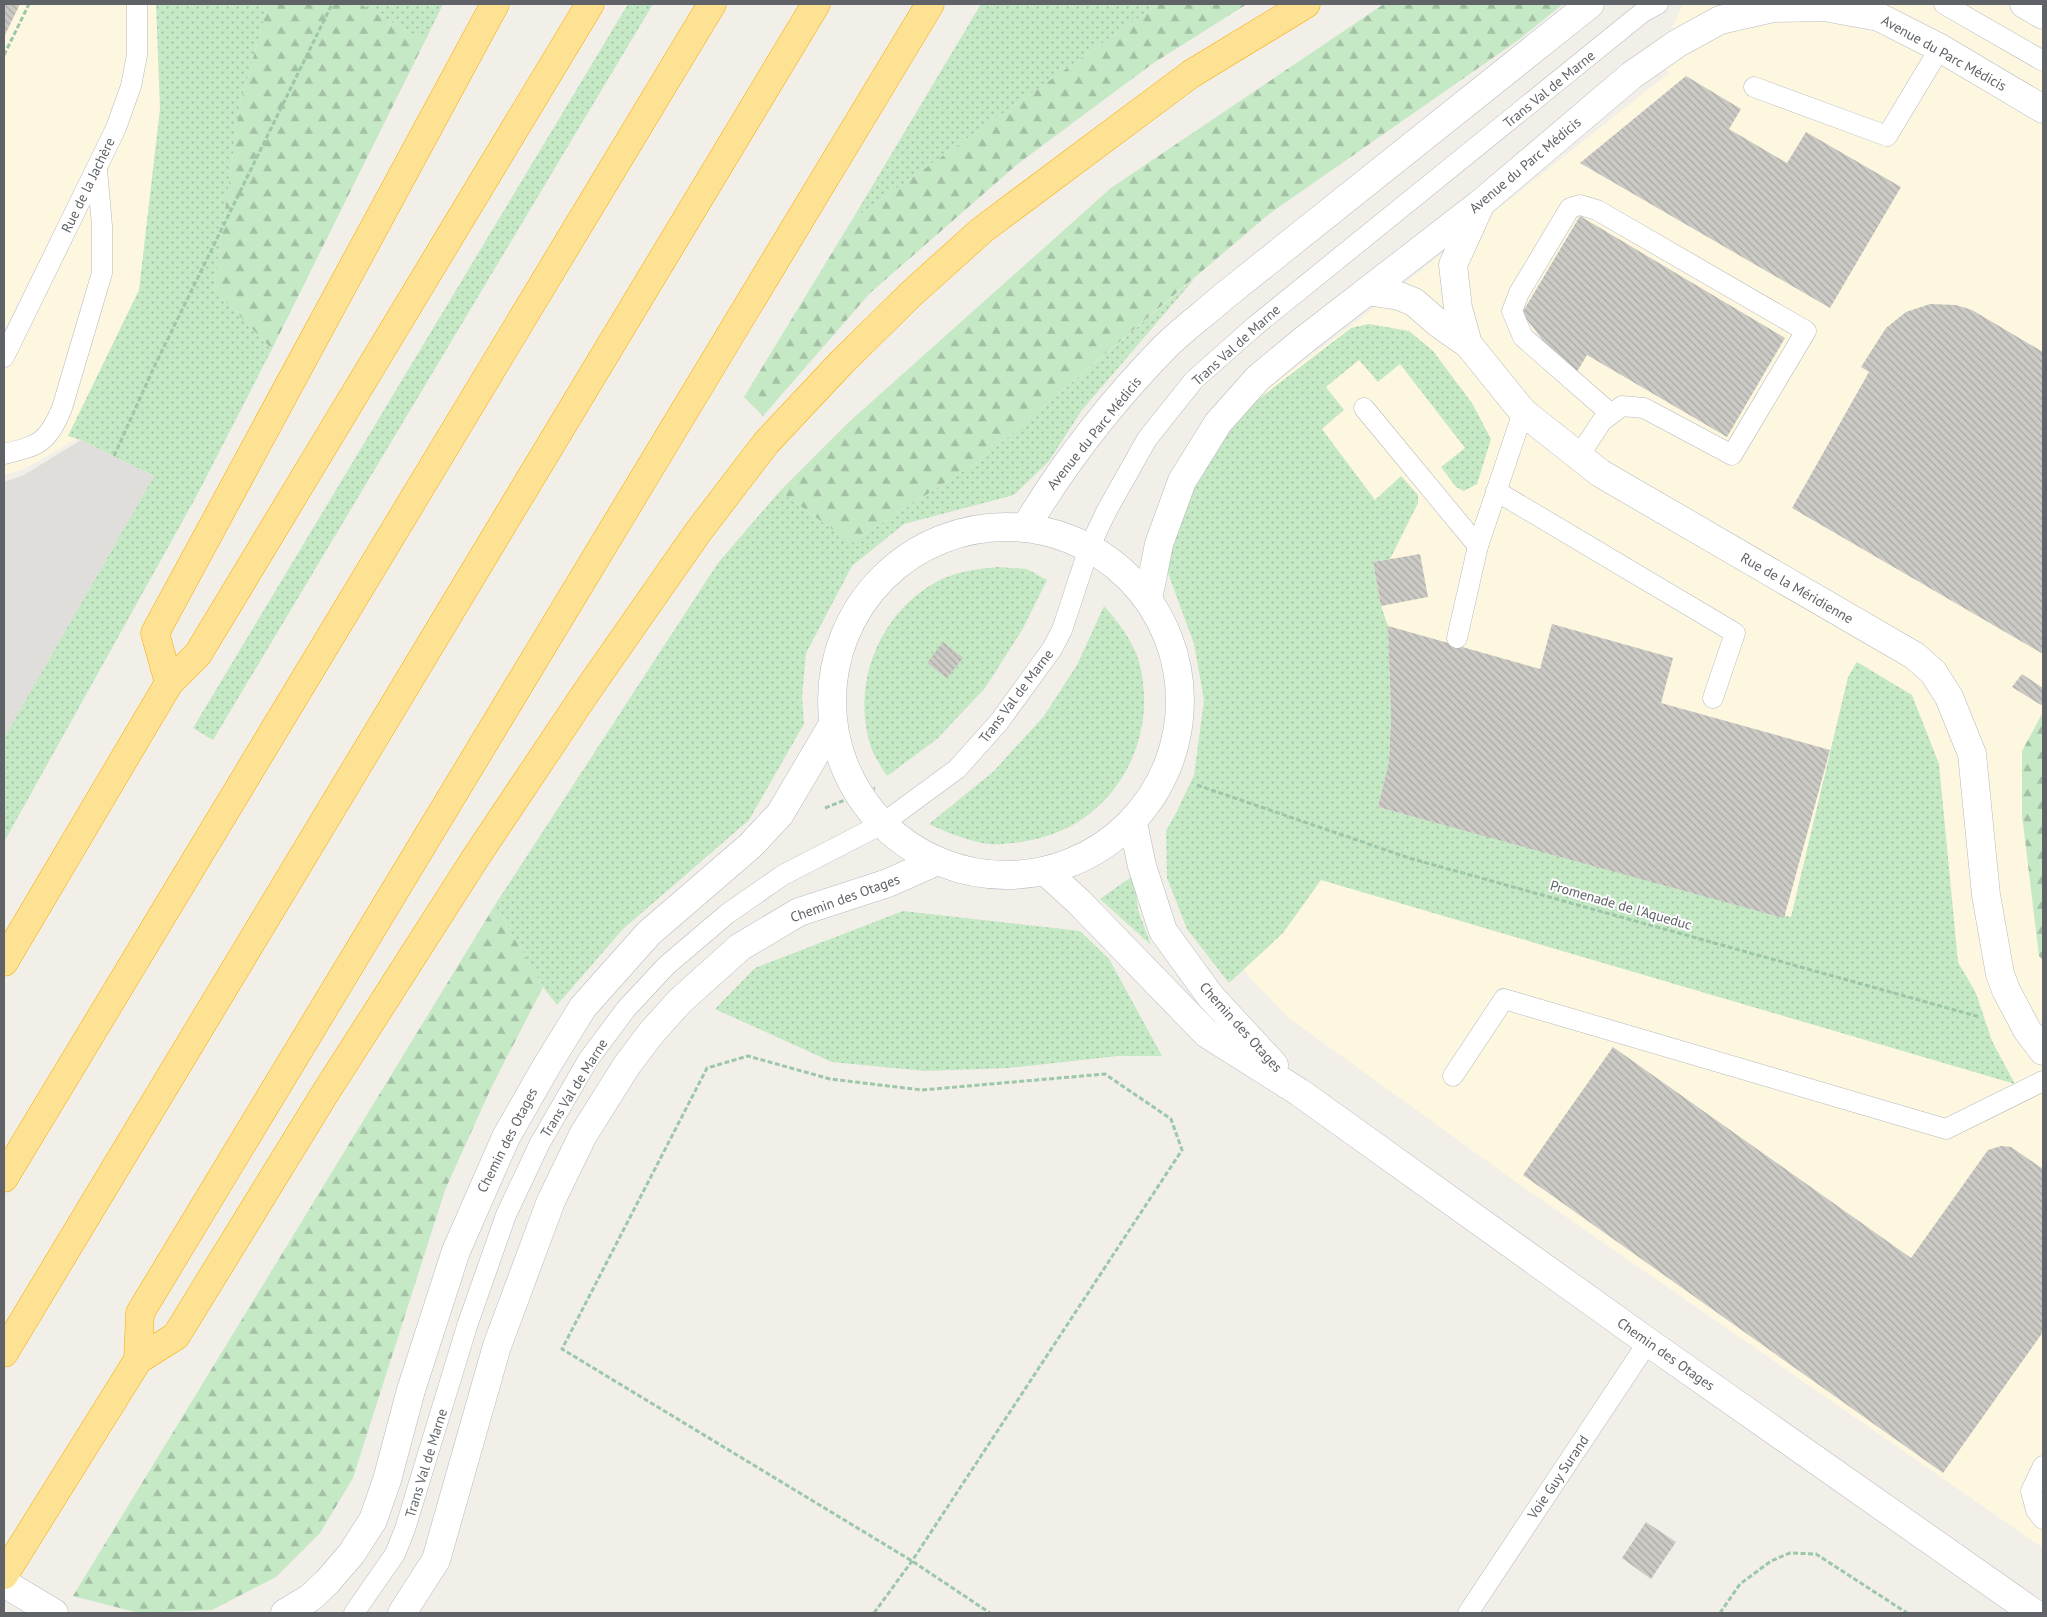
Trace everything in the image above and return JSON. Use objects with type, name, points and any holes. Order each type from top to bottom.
[{"type":"highway","points":[[169,683],[155,633],[495,4]]},
{"type":"highway","points":[[4,962],[169,683],[198,654],[590,4]]},
{"type":"highway","points":[[4,1178],[712,4]]},
{"type":"highway","points":[[4,1353],[816,4]]},
{"type":"highway","points":[[138,1360],[140,1314],[930,4]]},
{"type":"highway","points":[[4,1575],[138,1360],[176,1336],[324,1095],[476,857],[585,694],[692,540],[766,443],[842,362],[904,301],[982,230],[1191,74],[1306,4]]},
{"type":"street","name":"Avenue du Parc Médicis","points":[[1025,528],[1045,494],[1120,396],[1167,346],[1223,297],[1590,4]]},
{"type":"street","points":[[2024,4],[2043,15]]},
{"type":"street","name":"Avenue du Parc Médicis","points":[[1148,599],[1159,544],[1182,481],[1218,423],[1258,378],[1481,203],[1632,75],[1678,43],[1720,20],[1773,8],[1824,7],[1879,17],[1940,48],[2043,109]]},
{"type":"street","name":"Rue de la Méridienne","points":[[1481,203],[1453,265],[1458,308],[1468,344],[1522,412],[1600,473],[1915,656],[1933,672],[1949,697],[1972,754],[1986,895],[1994,940],[2006,990],[2035,1040]]},
{"type":"street","points":[[1368,290],[1399,296],[1414,302],[1438,323],[1468,344]]},
{"type":"street","points":[[1025,528],[1058,535],[1089,548],[1121,570],[1148,599],[1170,640],[1180,684],[1178,730],[1165,774],[1133,822],[1089,854],[1045,871],[1005,875],[965,870],[935,862],[904,842],[882,824],[870,790],[849,778],[833,724],[833,679],[844,635],[866,596],[898,564],[936,541],[980,529],[1025,528]]},
{"type":"street","name":"Chemin des Otages","points":[[285,1613],[310,1598],[328,1581],[352,1553],[373,1520],[387,1480],[411,1390],[456,1251],[506,1137],[546,1067],[583,1007],[650,932],[750,846],[780,814],[833,724]]},
{"type":"street","name":"Chemin des Otages","points":[[1133,822],[1142,866],[1163,930],[1211,997],[1299,1092]]},
{"type":"street","name":"Chemin des Otages","points":[[402,1613],[436,1560],[497,1346],[551,1202],[583,1135],[627,1065],[652,1032],[680,1001],[748,942],[799,912],[888,883],[935,862]]},
{"type":"street","name":"Chemin des Otages","points":[[1045,871],[1079,902],[1207,1034],[1299,1092],[1648,1342],[1748,1410],[2034,1613]]},
{"type":"street","points":[[4,1583],[54,1613]]},
{"type":"lane","name":"Rue de la Jachère","points":[[4,357],[116,128],[131,86],[137,55],[136,4]]},
{"type":"lane","name":"Trans Val de Marne","points":[[354,1613],[395,1554],[406,1529],[467,1326],[506,1215],[540,1142],[588,1060],[626,1009],[666,966],[720,920],[783,875],[882,824],[957,769],[1000,722],[1043,663],[1062,630],[1089,548],[1106,512],[1147,439],[1194,380],[1255,326],[1644,12],[1658,4]]},
{"type":"lane","points":[[1944,4],[2043,61]]},
{"type":"lane","points":[[1754,87],[1887,136],[1940,48]]},
{"type":"lane","points":[[4,454],[33,447],[54,429],[62,408],[102,273],[102,226],[97,167]]},
{"type":"lane","points":[[1579,456],[1602,421],[1622,406],[1644,408],[1732,456],[1806,331],[1597,210],[1580,205],[1570,208],[1519,293],[1512,311],[1522,337],[1611,414]]},
{"type":"lane","points":[[1364,408],[1478,546]]},
{"type":"lane","points":[[1457,638],[1478,546],[1522,412]]},
{"type":"lane","points":[[1496,491],[1735,633],[1713,698]]},
{"type":"lane","points":[[1453,1076],[1504,999],[1946,1129],[2043,1081]]},
{"type":"lane","name":"Voie Guy Surand","points":[[1468,1613],[1648,1342]]},
{"type":"lane","points":[[2043,1466],[2031,1491],[2036,1510],[2043,1519]]},
{"type":"path","points":[[4,55],[29,4]]},
{"type":"path","points":[[114,456],[155,365],[332,4]]},
{"type":"path","name":"Promenade de l'Aqueduc","points":[[1197,785],[1409,858],[2035,1040]]},
{"type":"path","points":[[820,809],[832,807],[870,790]]},
{"type":"path","points":[[874,1613],[912,1561],[1182,1150],[1171,1119],[1105,1074],[922,1090],[830,1079],[748,1056],[707,1068],[562,1349],[912,1561],[990,1613]]},
{"type":"path","points":[[1720,1613],[1740,1584],[1770,1561],[1790,1553],[1816,1554],[1907,1613]]},
{"type":"shaded area","points":[[4,4],[242,4],[155,279],[76,439],[24,469],[4,475]]},
{"type":"shaded area","points":[[1683,4],[2043,4],[2043,1548],[1516,1182],[1289,1018],[1249,977],[1201,907],[1166,831],[1194,775],[1204,700],[1194,644],[1168,573],[1254,399],[1361,318],[1669,73],[1643,51],[1672,28]]},
{"type":"shaded area","points":[[81,440],[154,476],[4,738],[4,482],[24,475]]},
{"type":"green space","points":[[156,4],[268,4],[239,109],[214,290],[272,349],[196,497],[4,842],[4,738],[154,476],[81,440],[68,436],[139,290],[160,109]]},
{"type":"green space","points":[[268,4],[360,4],[425,41],[272,349],[214,290],[239,109]]},
{"type":"green space","points":[[360,4],[443,4],[425,41]]},
{"type":"green space","points":[[628,4],[653,4],[213,740],[193,728]]},
{"type":"green space","points":[[981,4],[1158,4],[852,220]]},
{"type":"green space","points":[[1158,4],[1247,4],[1152,64],[1019,163],[870,293],[763,416],[744,397],[852,220]]},
{"type":"green space","points":[[1384,4],[1563,4],[1517,41],[1269,214],[982,459],[851,543],[780,491],[849,422],[1111,188]]},
{"type":"green space","points":[[1195,278],[1082,410],[1049,461],[1014,495],[904,524],[852,566],[806,653],[802,697],[804,724],[749,820],[623,929],[557,1005],[543,987],[495,905],[718,563],[780,491],[851,543],[982,459]]},
{"type":"green space","points":[[1369,324],[1409,331],[1433,351],[1472,403],[1491,439],[1477,484],[1464,491],[1456,487],[1441,467],[1465,448],[1400,364],[1378,382],[1359,360],[1326,387],[1344,410],[1322,429],[1375,500],[1401,476],[1418,495],[1418,503],[1390,559],[1373,562],[1381,606],[1388,626],[1391,718],[1389,761],[1378,807],[1791,917],[1848,677],[1857,662],[1912,695],[1939,764],[1958,962],[1976,993],[1992,1041],[2015,1084],[1321,880],[1283,933],[1229,983],[1187,929],[1167,878],[1166,831],[1194,775],[1204,700],[1194,644],[1168,573],[1170,540],[1190,486],[1217,444],[1256,401],[1351,328]]},
{"type":"green space","points":[[998,567],[1027,569],[1047,580],[1022,630],[985,688],[937,739],[887,776],[872,750],[866,725],[865,700],[868,675],[875,651],[887,629],[902,609],[920,592],[949,576]]},
{"type":"green space","points":[[1104,606],[1118,622],[1133,646],[1142,673],[1144,694],[1143,720],[1137,744],[1128,767],[1115,788],[1098,806],[1079,821],[1056,833],[1031,840],[988,844],[955,835],[929,824],[994,771],[1044,716],[1077,665]]},
{"type":"green space","points":[[2043,712],[2043,960],[2039,956],[2022,815],[2022,751]]},
{"type":"green space","points":[[1134,875],[1138,910],[1151,945],[1100,899]]},
{"type":"green space","points":[[495,905],[543,987],[492,1086],[445,1190],[353,1478],[320,1533],[276,1577],[212,1610],[139,1613],[73,1596]]},
{"type":"green space","points":[[903,911],[1080,931],[1109,959],[1162,1056],[1118,1056],[1008,1068],[925,1071],[832,1062],[715,1009],[755,968]]},
{"type":"building","points":[[4,4],[20,4],[4,37]]},
{"type":"building","points":[[1686,76],[1741,109],[1729,129],[1787,163],[1806,132],[1901,187],[1830,308],[1580,163]]},
{"type":"building","points":[[1580,216],[1785,338],[1727,437],[1587,355],[1575,375],[1544,342],[1522,313]]},
{"type":"building","points":[[1930,304],[1956,305],[1972,310],[2043,352],[2043,654],[1792,508],[1869,372],[1861,367],[1886,328],[1906,312]]},
{"type":"building","points":[[1420,554],[1428,597],[1381,606],[1373,562]]},
{"type":"building","points":[[1552,624],[1673,658],[1661,703],[1830,750],[1784,918],[1378,807],[1389,761],[1391,718],[1388,626],[1540,669]]},
{"type":"building","points":[[943,642],[963,658],[947,678],[927,663]]},
{"type":"building","points":[[2022,674],[2043,688],[2043,702],[2041,705],[2012,687]]},
{"type":"building","points":[[1613,1047],[1911,1258],[1988,1150],[2001,1146],[2011,1147],[2043,1169],[2043,1332],[1943,1473],[1523,1175]]},
{"type":"building","points":[[1646,1522],[1676,1542],[1651,1579],[1622,1558]]}]
